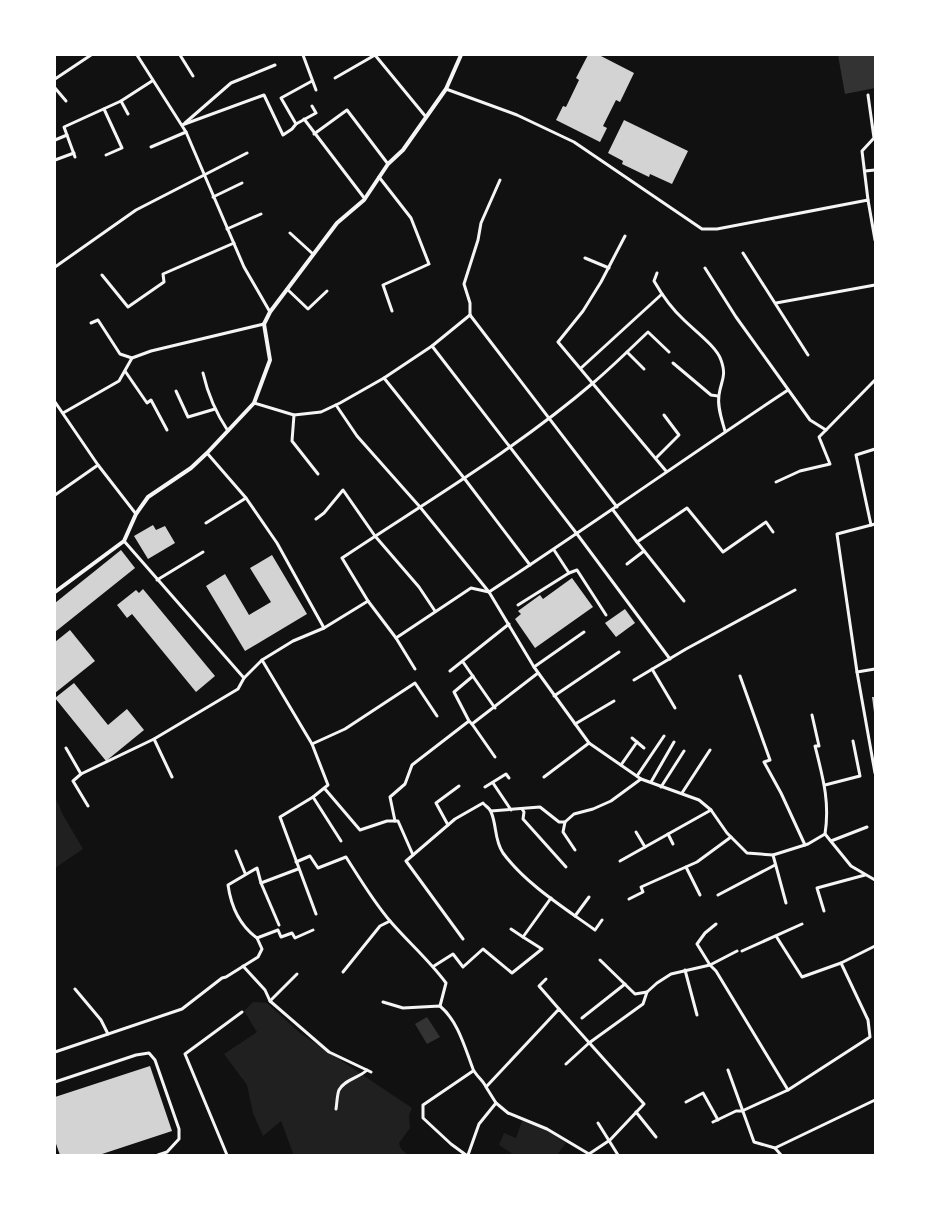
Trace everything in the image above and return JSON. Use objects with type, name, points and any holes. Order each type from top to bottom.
[{"type":"street","points":[[55,592],[124,540],[136,514],[148,497],[191,468],[254,403],[270,360],[264,324],[270,312],[337,223],[364,199],[388,164],[403,150],[446,89],[461,55]]},
{"type":"lane","points":[[55,79],[91,55]]},
{"type":"lane","points":[[137,55],[152,81],[186,132],[244,267],[270,312]]},
{"type":"lane","points":[[180,55],[192,76]]},
{"type":"lane","points":[[303,55],[316,90]]},
{"type":"lane","points":[[335,78],[375,55],[426,117]]},
{"type":"lane","points":[[182,125],[231,83],[275,65]]},
{"type":"lane","points":[[75,157],[64,127],[121,101],[152,81]]},
{"type":"lane","points":[[296,124],[281,98],[312,81]]},
{"type":"lane","points":[[55,88],[66,101]]},
{"type":"lane","points":[[446,89],[517,115],[574,142],[684,219],[702,229],[717,229],[868,200]]},
{"type":"lane","points":[[182,125],[264,95],[283,135],[292,129],[296,124],[316,113],[312,106]]},
{"type":"lane","points":[[868,95],[874,138],[862,151],[875,240]]},
{"type":"lane","points":[[121,101],[128,114]]},
{"type":"lane","points":[[104,109],[122,148],[106,155]]},
{"type":"lane","points":[[314,134],[347,110],[388,164]]},
{"type":"lane","points":[[304,119],[364,199]]},
{"type":"lane","points":[[151,148],[186,132]]},
{"type":"lane","points":[[55,140],[67,135]]},
{"type":"lane","points":[[55,267],[136,210],[204,176],[247,152]]},
{"type":"lane","points":[[55,160],[74,153]]},
{"type":"lane","points":[[865,171],[875,170]]},
{"type":"lane","points":[[379,177],[411,218],[429,264],[383,285],[392,311]]},
{"type":"lane","points":[[500,180],[482,223],[464,284],[470,302],[470,315],[550,417],[617,507]]},
{"type":"lane","points":[[213,197],[242,183]]},
{"type":"lane","points":[[228,229],[261,214]]},
{"type":"lane","points":[[290,233],[313,254]]},
{"type":"lane","points":[[626,236],[583,311],[558,342],[666,471]]},
{"type":"lane","points":[[102,275],[128,307],[164,282],[164,274],[234,243]]},
{"type":"lane","points":[[743,253],[808,354]]},
{"type":"lane","points":[[586,258],[609,268]]},
{"type":"lane","points":[[705,268],[736,317],[810,420],[826,430]]},
{"type":"lane","points":[[657,273],[654,281],[662,294],[683,320],[702,336],[721,358],[724,377],[718,396],[725,431]]},
{"type":"lane","points":[[776,303],[875,285]]},
{"type":"lane","points":[[287,289],[308,309],[327,291]]},
{"type":"lane","points":[[581,368],[662,294]]},
{"type":"lane","points":[[254,403],[294,415],[321,412],[384,378],[432,346],[470,315]]},
{"type":"lane","points":[[91,323],[98,320],[120,354],[132,358],[151,351],[264,324]]},
{"type":"lane","points":[[415,669],[396,638],[368,601],[342,558],[464,478],[550,417],[593,383],[648,332],[669,352]]},
{"type":"lane","points":[[432,346],[577,534],[670,659]]},
{"type":"lane","points":[[627,352],[644,369]]},
{"type":"lane","points":[[63,413],[119,381],[132,358]]},
{"type":"lane","points":[[673,363],[711,395],[718,396]]},
{"type":"lane","points":[[125,371],[146,404],[151,400],[167,430]]},
{"type":"lane","points":[[203,373],[206,389],[215,409],[228,431]]},
{"type":"lane","points":[[384,378],[464,478],[530,565]]},
{"type":"lane","points":[[776,482],[800,471],[830,464],[819,437],[875,380]]},
{"type":"lane","points":[[396,638],[471,588],[489,592],[554,550],[613,510],[666,471],[788,390]]},
{"type":"lane","points":[[176,391],[188,417],[215,409]]},
{"type":"lane","points":[[55,402],[98,465],[136,514]]},
{"type":"lane","points":[[336,405],[357,436],[420,507],[489,592],[534,667],[589,743],[637,776],[661,787],[699,800],[711,810],[731,837],[747,853],[772,856],[805,845],[825,834]]},
{"type":"lane","points":[[294,415],[292,442],[318,474]]},
{"type":"lane","points":[[656,458],[671,441],[679,435],[664,415]]},
{"type":"lane","points":[[875,449],[856,455],[873,525],[837,534],[857,672],[875,773]]},
{"type":"lane","points":[[207,453],[246,498],[278,543],[324,628]]},
{"type":"lane","points":[[55,495],[98,465]]},
{"type":"lane","points":[[316,519],[324,513],[343,490],[374,536],[419,587],[436,611]]},
{"type":"lane","points":[[206,523],[246,498]]},
{"type":"lane","points":[[637,542],[687,508],[723,552],[766,522],[773,532]]},
{"type":"lane","points":[[613,510],[644,552],[684,601]]},
{"type":"lane","points":[[124,540],[157,580],[244,678]]},
{"type":"lane","points":[[554,550],[569,573]]},
{"type":"lane","points":[[157,580],[203,552]]},
{"type":"lane","points":[[627,564],[644,552]]},
{"type":"lane","points":[[518,605],[569,573],[577,570],[606,615]]},
{"type":"lane","points":[[634,680],[795,590]]},
{"type":"lane","points":[[88,806],[73,782],[81,774],[154,739],[238,689],[244,678],[262,660],[293,641],[324,628],[368,601]]},
{"type":"lane","points":[[450,671],[509,624]]},
{"type":"lane","points":[[534,667],[584,632]]},
{"type":"lane","points":[[554,696],[619,652]]},
{"type":"lane","points":[[262,660],[312,744],[328,786],[280,817],[298,869],[316,914]]},
{"type":"lane","points":[[463,662],[495,708]]},
{"type":"lane","points":[[652,669],[675,708]]},
{"type":"lane","points":[[857,672],[875,669]]},
{"type":"lane","points":[[472,724],[495,708],[538,673]]},
{"type":"lane","points":[[473,676],[454,692],[469,721],[495,757]]},
{"type":"lane","points":[[740,676],[770,760],[764,762],[781,793],[805,845]]},
{"type":"lane","points":[[312,744],[345,729],[415,683],[437,716]]},
{"type":"lane","points":[[575,724],[614,701]]},
{"type":"lane","points":[[812,715],[819,746],[815,746],[824,785],[828,815],[825,834],[851,866],[864,875],[875,880]]},
{"type":"lane","points":[[395,821],[390,796],[405,784],[412,765],[469,721]]},
{"type":"lane","points":[[637,776],[664,736]]},
{"type":"lane","points":[[632,738],[644,748]]},
{"type":"lane","points":[[154,739],[172,777]]},
{"type":"lane","points":[[824,785],[860,776],[853,741]]},
{"type":"lane","points":[[621,765],[637,742]]},
{"type":"lane","points":[[651,782],[674,742]]},
{"type":"lane","points":[[544,777],[589,743]]},
{"type":"lane","points":[[66,748],[81,774]]},
{"type":"lane","points":[[682,793],[710,750]]},
{"type":"lane","points":[[661,787],[684,751]]},
{"type":"lane","points":[[485,788],[506,774],[509,778]]},
{"type":"lane","points":[[491,811],[540,808],[559,822],[564,822],[574,814],[593,809],[611,801],[641,778]]},
{"type":"lane","points":[[493,783],[511,810]]},
{"type":"lane","points":[[448,825],[436,803],[459,786]]},
{"type":"lane","points":[[325,789],[360,830],[387,821],[398,821],[413,855]]},
{"type":"lane","points":[[313,797],[341,841]]},
{"type":"lane","points":[[463,939],[406,861],[455,819],[483,803],[491,811],[497,842],[503,853],[528,878],[551,898],[595,930],[602,920]]},
{"type":"lane","points":[[522,809],[524,812],[523,819],[566,867]]},
{"type":"lane","points":[[620,861],[711,810]]},
{"type":"lane","points":[[564,822],[563,832],[575,850]]},
{"type":"lane","points":[[831,841],[867,827]]},
{"type":"lane","points":[[636,832],[645,847]]},
{"type":"lane","points":[[668,834],[673,844]]},
{"type":"lane","points":[[629,899],[643,892],[641,887],[697,862],[731,837]]},
{"type":"lane","points":[[236,851],[245,873]]},
{"type":"lane","points":[[296,862],[310,856],[318,868],[346,857],[365,889],[390,921],[434,966],[446,983],[440,1006]]},
{"type":"lane","points":[[772,856],[786,903]]},
{"type":"lane","points":[[718,894],[775,864]]},
{"type":"lane","points":[[686,867],[700,895]]},
{"type":"lane","points":[[55,1051],[182,1009],[222,978],[258,957],[262,949],[257,938],[240,921],[230,897],[228,884],[245,873],[257,868],[261,883],[279,925]]},
{"type":"lane","points":[[261,883],[298,869]]},
{"type":"lane","points":[[824,911],[817,888],[864,875]]},
{"type":"lane","points":[[575,916],[589,897]]},
{"type":"lane","points":[[523,937],[551,898]]},
{"type":"lane","points":[[343,972],[380,926],[390,921]]},
{"type":"lane","points":[[716,924],[705,933],[697,944],[710,965],[716,971],[788,1090]]},
{"type":"lane","points":[[742,951],[802,924]]},
{"type":"lane","points":[[434,966],[453,954],[463,967],[483,949],[512,973],[542,949],[511,928]]},
{"type":"lane","points":[[257,938],[278,930],[281,937],[292,933],[295,938],[313,930]]},
{"type":"lane","points":[[776,936],[802,977],[841,964],[875,946]]},
{"type":"lane","points":[[566,1064],[589,1043],[643,1004],[647,992],[657,982],[671,974],[710,965],[737,951]]},
{"type":"lane","points":[[600,960],[635,994],[647,992]]},
{"type":"lane","points":[[841,964],[868,1020],[870,1037]]},
{"type":"lane","points":[[243,966],[265,990],[270,1001],[329,1052],[369,1071],[348,1081],[339,1090],[336,1109]]},
{"type":"lane","points":[[685,970],[697,1015]]},
{"type":"lane","points":[[270,1001],[297,974]]},
{"type":"lane","points":[[383,1002],[403,1008],[440,1006],[447,1012],[470,1056],[474,1071],[496,1103],[508,1113],[547,1129],[589,1154],[610,1140],[644,1104],[539,986],[546,979]]},
{"type":"lane","points":[[582,1018],[625,984]]},
{"type":"lane","points":[[75,989],[101,1020],[108,1034]]},
{"type":"lane","points":[[486,1087],[559,1009]]},
{"type":"lane","points":[[227,1155],[185,1054],[242,1012]]},
{"type":"lane","points":[[712,1122],[736,1111],[742,1111],[788,1090],[870,1037],[875,1037]]},
{"type":"lane","points":[[55,1082],[136,1055],[150,1053],[155,1060],[179,1129],[179,1139],[167,1152],[158,1155]]},
{"type":"lane","points":[[728,1070],[754,1142],[775,1148],[781,1155]]},
{"type":"lane","points":[[474,1071],[423,1105],[424,1118],[451,1144],[467,1155],[479,1124],[496,1103]]},
{"type":"lane","points":[[686,1102],[703,1093],[718,1120]]},
{"type":"lane","points":[[775,1148],[875,1100]]},
{"type":"lane","points":[[636,1112],[656,1137]]},
{"type":"lane","points":[[598,1123],[618,1155]]},
{"type":"shaded area","points":[[838,55],[875,55],[875,88],[845,94]]},
{"type":"shaded area","points":[[55,797],[63,815],[83,849],[55,868]]},
{"type":"shaded area","points":[[253,1002],[267,1003],[300,1033],[412,1108],[409,1115],[410,1128],[399,1143],[401,1149],[408,1155],[292,1155],[293,1153],[281,1121],[263,1136],[253,1113],[247,1085],[224,1054],[257,1032],[244,1011]]},
{"type":"shaded area","points":[[427,1017],[440,1037],[427,1044],[415,1024]]},
{"type":"shaded area","points":[[523,1119],[546,1130],[566,1143],[557,1155],[514,1155],[499,1145],[504,1133],[516,1138]]},
{"type":"building","points":[[588,55],[599,55],[634,73],[620,102],[616,100],[603,126],[607,128],[600,142],[556,120],[563,106],[566,107],[579,80],[576,78]]},
{"type":"building","points":[[624,120],[688,151],[672,184],[650,174],[649,177],[622,164],[623,161],[608,153]]},
{"type":"building","points":[[153,525],[156,530],[165,526],[175,543],[148,559],[134,536]]},
{"type":"building","points":[[121,550],[135,568],[55,632],[55,603]]},
{"type":"building","points":[[272,555],[307,614],[245,651],[206,586],[225,574],[249,615],[271,602],[250,568]]},
{"type":"building","points":[[572,578],[593,607],[535,648],[515,619],[521,614],[518,611],[540,595],[543,599]]},
{"type":"building","points":[[143,589],[215,676],[196,692],[132,614],[127,618],[117,605],[136,590],[139,593]]},
{"type":"building","points":[[625,609],[635,623],[616,637],[605,623]]},
{"type":"building","points":[[70,630],[95,661],[55,693],[55,642]]},
{"type":"building","points":[[74,683],[108,725],[127,709],[144,730],[106,761],[55,698]]},
{"type":"building","points":[[872,697],[875,697],[875,712],[874,712]]},
{"type":"building","points":[[150,1066],[172,1131],[99,1155],[60,1155],[55,1141],[55,1097]]}]
